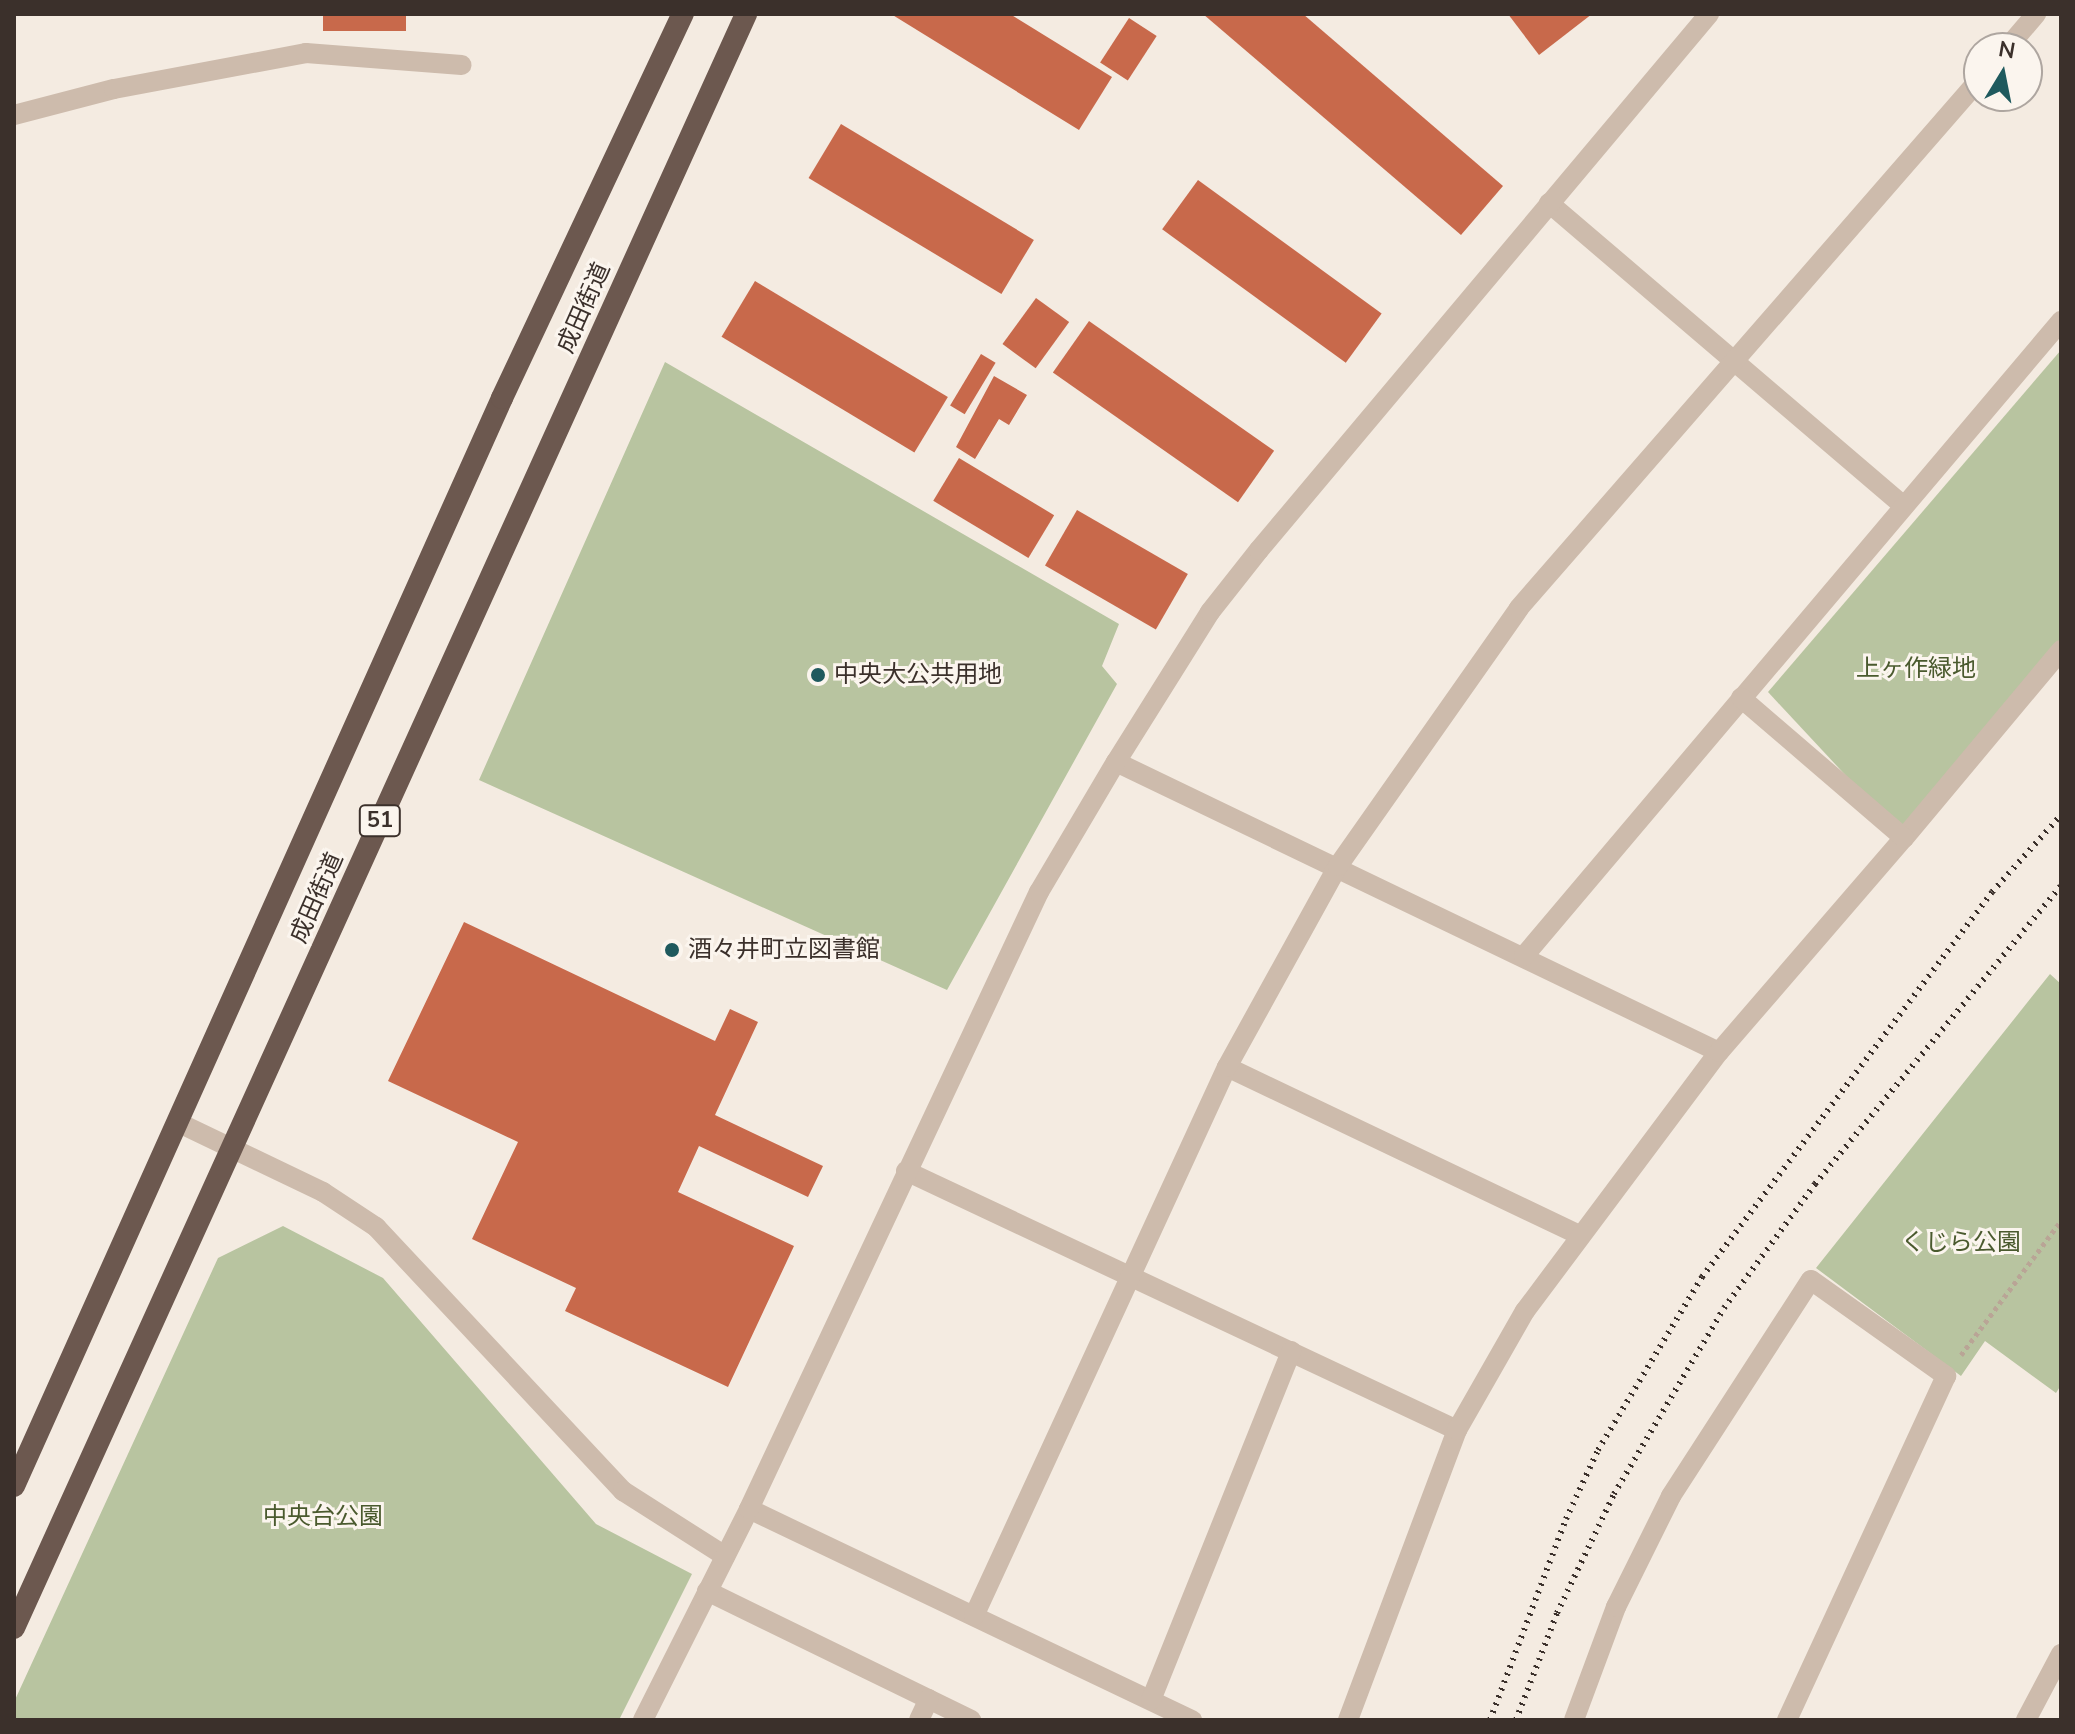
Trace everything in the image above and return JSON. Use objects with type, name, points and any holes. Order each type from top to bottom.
[{"type":"highway","name":"成田街道","points":[[14,1486],[495,413],[683,14]]},
{"type":"highway","name":"成田街道","points":[[14,1628],[746,14]]},
{"type":"street","points":[[643,1720],[749,1509],[1039,892],[1116,762],[1210,612],[1709,14]]},
{"type":"street","points":[[2021,32],[2036,14]]},
{"type":"street","points":[[14,115],[114,89],[306,53],[462,65]]},
{"type":"street","points":[[974,1616],[1227,1067],[1338,866],[1519,608],[1963,98]]},
{"type":"street","points":[[1549,203],[1903,505]]},
{"type":"street","points":[[1524,956],[2061,321]]},
{"type":"street","points":[[1348,1720],[1457,1430],[1525,1311],[1577,1234],[1719,1052],[2061,650]]},
{"type":"street","points":[[1741,698],[1904,838]]},
{"type":"street","points":[[1116,762],[1338,866],[1719,1052]]},
{"type":"street","points":[[1227,1067],[1577,1234]]},
{"type":"street","points":[[177,1122],[323,1192],[376,1227],[623,1491],[725,1556]]},
{"type":"street","points":[[906,1171],[1457,1430]]},
{"type":"street","points":[[1574,1720],[1616,1607],[1671,1496],[1811,1280],[1946,1376],[1787,1720]]},
{"type":"street","points":[[1151,1700],[1291,1351]]},
{"type":"street","points":[[749,1509],[1192,1720]]},
{"type":"street","points":[[707,1591],[971,1720]]},
{"type":"street","points":[[2026,1720],[2061,1654]]},
{"type":"street","points":[[919,1720],[929,1699]]},
{"type":"path","points":[[1946,1376],[2061,1221]]},
{"type":"green space","name":"上ヶ作緑地","points":[[2061,350],[2061,644],[1904,838],[1768,692]]},
{"type":"green space","name":"中央大公共用地","points":[[665,362],[1119,624],[1102,666],[1117,684],[947,990],[479,780]]},
{"type":"green space","name":"くじら公園","points":[[2050,974],[2061,984],[2061,1385],[2056,1393],[1985,1341],[1961,1376],[1816,1268]]},
{"type":"green space","name":"中央台公園","points":[[283,1226],[383,1278],[596,1524],[692,1574],[619,1720],[14,1718],[14,1702],[218,1258]]},
{"type":"building","points":[[323,14],[406,14],[406,31],[323,31]]},
{"type":"building","points":[[891,14],[1010,14],[1112,77],[1079,130]]},
{"type":"building","points":[[1203,14],[1303,14],[1503,186],[1461,235]]},
{"type":"building","points":[[1508,14],[1592,14],[1539,55]]},
{"type":"building","points":[[1129,18],[1157,36],[1128,80],[1100,62]]},
{"type":"building","points":[[841,124],[1034,240],[1001,294],[809,178]]},
{"type":"building","points":[[1198,180],[1382,313],[1346,363],[1162,229]]},
{"type":"building","points":[[755,281],[948,397],[914,453],[722,337]]},
{"type":"building","points":[[1036,298],[1069,322],[1036,368],[1002,344]]},
{"type":"building","points":[[1089,321],[1274,451],[1238,502],[1053,373]]},
{"type":"building","points":[[981,354],[996,363],[965,414],[950,405]]},
{"type":"building","points":[[994,376],[1027,395],[1009,425],[999,419],[975,459],[956,447]]},
{"type":"building","points":[[959,458],[1054,515],[1028,558],[933,501]]},
{"type":"building","points":[[1077,510],[1188,574],[1156,629],[1045,565]]},
{"type":"building","points":[[464,922],[715,1041],[730,1009],[758,1022],[715,1115],[823,1166],[808,1197],[699,1146],[678,1192],[794,1246],[728,1387],[565,1311],[576,1288],[472,1239],[518,1142],[388,1081]]},
{"type":"railway","points":[[1490,1720],[1566,1519],[1598,1450],[1702,1277],[1992,892],[2061,815]]},
{"type":"railway","points":[[1516,1720],[1557,1613],[1614,1494],[1724,1308],[1815,1184],[2061,886]]},
{"type":"place","name":"中央大公共用地","points":[[818,675]]},
{"type":"place","name":"酒々井町立図書館","points":[[672,950]]}]
